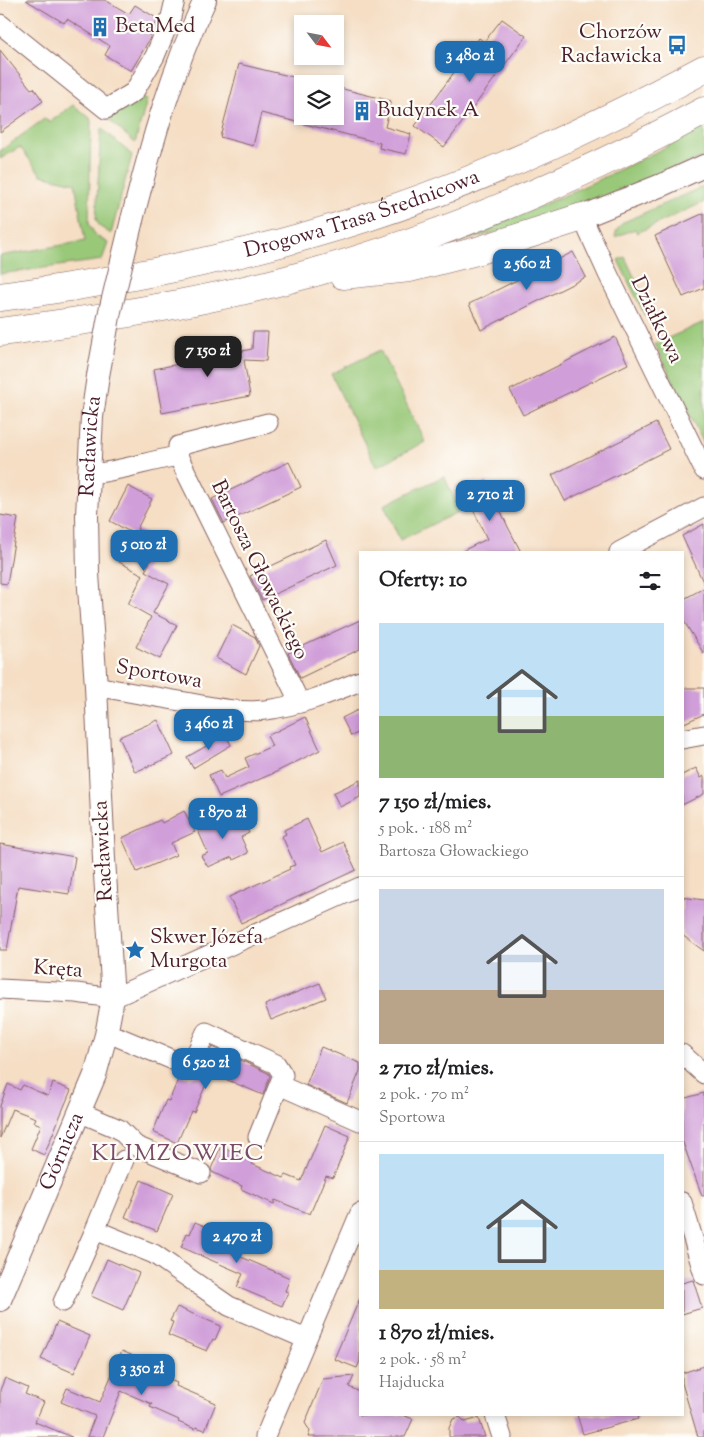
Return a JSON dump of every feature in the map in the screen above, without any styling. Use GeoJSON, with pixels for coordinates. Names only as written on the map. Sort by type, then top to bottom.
{"type":"FeatureCollection","features":[{"type":"Feature","properties":{"kind":"main road","name":"Drogowa Trasa Średnicowa"},"geometry":{"type":"LineString","coordinates":[[0,297],[78,286],[182,267],[265,248],[363,219],[526,157],[635,106],[704,69]]}},
{"type":"Feature","properties":{"kind":"main road","name":"Drogowa Trasa Średnicowa"},"geometry":{"type":"LineString","coordinates":[[0,332],[78,322],[187,302],[282,281],[341,264],[429,235],[542,191],[652,139],[704,111]]}},
{"type":"Feature","properties":{"kind":"main road"},"geometry":{"type":"LineString","coordinates":[[282,281],[410,268],[477,251],[582,217]]}},
{"type":"Feature","properties":{"kind":"street"},"geometry":{"type":"LineString","coordinates":[[0,24],[106,109],[134,92],[155,56],[171,17],[175,0]]}},
{"type":"Feature","properties":{"kind":"street","name":"Racławicka"},"geometry":{"type":"LineString","coordinates":[[113,998],[88,574],[88,474],[92,417],[110,311],[154,135],[189,34],[205,0]]}},
{"type":"Feature","properties":{"kind":"street"},"geometry":{"type":"LineString","coordinates":[[582,217],[704,166]]}},
{"type":"Feature","properties":{"kind":"street","name":"Działkowa"},"geometry":{"type":"LineString","coordinates":[[582,217],[704,470]]}},
{"type":"Feature","properties":{"kind":"street"},"geometry":{"type":"LineString","coordinates":[[88,474],[118,471],[158,459],[178,456],[178,446],[268,422]]}},
{"type":"Feature","properties":{"kind":"street","name":"Bartosza Głowackiego"},"geometry":{"type":"LineString","coordinates":[[178,456],[300,704]]}},
{"type":"Feature","properties":{"kind":"street"},"geometry":{"type":"LineString","coordinates":[[621,551],[704,506]]}},
{"type":"Feature","properties":{"kind":"street","name":"Sportowa"},"geometry":{"type":"LineString","coordinates":[[96,686],[244,711],[265,710],[300,704],[359,681]]}},
{"type":"Feature","properties":{"kind":"street"},"geometry":{"type":"LineString","coordinates":[[684,739],[704,735]]}},
{"type":"Feature","properties":{"kind":"street"},"geometry":{"type":"LineString","coordinates":[[113,998],[359,886]]}},
{"type":"Feature","properties":{"kind":"street","name":"Kręta"},"geometry":{"type":"LineString","coordinates":[[0,989],[76,993],[113,998]]}},
{"type":"Feature","properties":{"kind":"street","name":"Górnicza"},"geometry":{"type":"LineString","coordinates":[[0,1300],[95,1075],[106,1035],[113,998]]}},
{"type":"Feature","properties":{"kind":"street"},"geometry":{"type":"LineString","coordinates":[[106,1035],[118,1037],[190,1067],[206,1032],[276,1064],[282,1075],[258,1137]]}},
{"type":"Feature","properties":{"kind":"street"},"geometry":{"type":"LineString","coordinates":[[684,1056],[704,1074]]}},
{"type":"Feature","properties":{"kind":"street"},"geometry":{"type":"LineString","coordinates":[[279,1085],[359,1121]]}},
{"type":"Feature","properties":{"kind":"street"},"geometry":{"type":"LineString","coordinates":[[79,1112],[119,1129],[136,1146],[201,1173]]}},
{"type":"Feature","properties":{"kind":"street"},"geometry":{"type":"LineString","coordinates":[[63,1302],[124,1160]]}},
{"type":"Feature","properties":{"kind":"street"},"geometry":{"type":"LineString","coordinates":[[684,1209],[704,1275]]}},
{"type":"Feature","properties":{"kind":"street"},"geometry":{"type":"LineString","coordinates":[[265,1437],[359,1215]]}},
{"type":"Feature","properties":{"kind":"street"},"geometry":{"type":"LineString","coordinates":[[95,1230],[154,1254],[229,1306],[306,1339]]}},
{"type":"Feature","properties":{"kind":"street"},"geometry":{"type":"LineString","coordinates":[[495,1416],[502,1437]]}},
{"type":"Feature","properties":{"kind":"green space"},"geometry":{"type":"Polygon","coordinates":[[[137,98],[147,100],[135,143],[108,119],[137,98]]]}},
{"type":"Feature","properties":{"kind":"green space"},"geometry":{"type":"Polygon","coordinates":[[[73,105],[90,118],[91,122],[89,223],[95,235],[108,243],[102,260],[0,274],[0,256],[85,241],[75,183],[41,175],[20,147],[0,159],[0,151],[44,119],[50,122],[73,105]]]}},
{"type":"Feature","properties":{"kind":"green space"},"geometry":{"type":"Polygon","coordinates":[[[704,127],[704,157],[557,217],[438,247],[573,192],[704,127]]]}},
{"type":"Feature","properties":{"kind":"green space"},"geometry":{"type":"Polygon","coordinates":[[[101,128],[132,155],[111,234],[99,226],[96,218],[101,128]]]}},
{"type":"Feature","properties":{"kind":"green space"},"geometry":{"type":"Polygon","coordinates":[[[704,186],[704,202],[637,233],[635,229],[615,237],[619,227],[626,221],[704,186]]]}},
{"type":"Feature","properties":{"kind":"green space"},"geometry":{"type":"Polygon","coordinates":[[[625,257],[652,315],[645,316],[618,260],[625,257]]]}},
{"type":"Feature","properties":{"kind":"green space"},"geometry":{"type":"Polygon","coordinates":[[[704,322],[704,444],[655,344],[704,322]]]}},
{"type":"Feature","properties":{"kind":"green space"},"geometry":{"type":"Polygon","coordinates":[[[380,350],[425,442],[376,467],[331,374],[380,350]]]}},
{"type":"Feature","properties":{"kind":"green space"},"geometry":{"type":"Polygon","coordinates":[[[444,476],[460,511],[400,540],[384,505],[444,476]]]}},
{"type":"Feature","properties":{"kind":"building"},"geometry":{"type":"Polygon","coordinates":[[[26,0],[105,0],[129,14],[135,5],[158,19],[148,42],[131,71],[105,55],[110,46],[67,19],[64,23],[26,0]]]}},
{"type":"Feature","properties":{"kind":"building"},"geometry":{"type":"Polygon","coordinates":[[[502,19],[526,36],[444,147],[415,126],[479,38],[484,42],[502,19]]]}},
{"type":"Feature","properties":{"kind":"building"},"geometry":{"type":"Polygon","coordinates":[[[0,50],[43,101],[0,132],[0,50]]]}},
{"type":"Feature","properties":{"kind":"building"},"geometry":{"type":"Polygon","coordinates":[[[239,64],[294,77],[294,121],[261,113],[253,146],[220,137],[239,64]]]}},
{"type":"Feature","properties":{"kind":"building"},"geometry":{"type":"Polygon","coordinates":[[[344,89],[391,101],[385,127],[411,134],[406,154],[379,148],[380,143],[309,125],[344,125],[344,89]]]}},
{"type":"Feature","properties":{"kind":"building"},"geometry":{"type":"Polygon","coordinates":[[[704,213],[704,288],[683,297],[655,236],[704,213]]]}},
{"type":"Feature","properties":{"kind":"building"},"geometry":{"type":"Polygon","coordinates":[[[573,252],[586,277],[481,330],[469,304],[573,252]]]}},
{"type":"Feature","properties":{"kind":"building"},"geometry":{"type":"Polygon","coordinates":[[[253,332],[268,332],[266,361],[244,360],[250,396],[162,413],[154,369],[252,349],[253,332]]]}},
{"type":"Feature","properties":{"kind":"building"},"geometry":{"type":"Polygon","coordinates":[[[615,337],[628,364],[523,415],[510,390],[615,337]]]}},
{"type":"Feature","properties":{"kind":"building"},"geometry":{"type":"Polygon","coordinates":[[[656,423],[669,449],[565,501],[552,475],[656,423]]]}},
{"type":"Feature","properties":{"kind":"building"},"geometry":{"type":"Polygon","coordinates":[[[289,462],[301,487],[224,523],[212,499],[289,462]]]}},
{"type":"Feature","properties":{"kind":"building"},"geometry":{"type":"Polygon","coordinates":[[[487,481],[520,551],[462,551],[487,539],[465,492],[487,481]]]}},
{"type":"Feature","properties":{"kind":"building"},"geometry":{"type":"Polygon","coordinates":[[[128,486],[152,499],[137,529],[161,541],[145,571],[169,584],[153,613],[177,625],[160,659],[136,647],[151,617],[128,604],[143,575],[119,562],[134,534],[110,521],[128,486]]]}},
{"type":"Feature","properties":{"kind":"building"},"geometry":{"type":"Polygon","coordinates":[[[0,515],[18,518],[7,584],[0,583],[0,515]]]}},
{"type":"Feature","properties":{"kind":"building"},"geometry":{"type":"Polygon","coordinates":[[[704,524],[704,584],[682,536],[704,524]]]}},
{"type":"Feature","properties":{"kind":"building"},"geometry":{"type":"Polygon","coordinates":[[[326,540],[337,565],[262,600],[250,576],[326,540]]]}},
{"type":"Feature","properties":{"kind":"building"},"geometry":{"type":"Polygon","coordinates":[[[704,588],[704,654],[684,621],[684,599],[704,588]]]}},
{"type":"Feature","properties":{"kind":"building"},"geometry":{"type":"Polygon","coordinates":[[[359,620],[359,649],[300,678],[288,653],[359,620]]]}},
{"type":"Feature","properties":{"kind":"building"},"geometry":{"type":"Polygon","coordinates":[[[232,625],[255,637],[259,646],[246,674],[216,658],[232,625]]]}},
{"type":"Feature","properties":{"kind":"building"},"geometry":{"type":"Polygon","coordinates":[[[684,688],[704,688],[704,714],[684,723],[684,688]]]}},
{"type":"Feature","properties":{"kind":"building"},"geometry":{"type":"Polygon","coordinates":[[[359,710],[359,732],[351,736],[342,718],[359,710]]]}},
{"type":"Feature","properties":{"kind":"building"},"geometry":{"type":"Polygon","coordinates":[[[305,717],[320,750],[219,797],[209,775],[221,770],[225,778],[249,767],[245,758],[272,746],[267,736],[305,717]]]}},
{"type":"Feature","properties":{"kind":"building"},"geometry":{"type":"Polygon","coordinates":[[[158,720],[174,755],[135,772],[119,737],[158,720]]]}},
{"type":"Feature","properties":{"kind":"building"},"geometry":{"type":"Polygon","coordinates":[[[226,735],[231,745],[193,768],[187,757],[226,735]]]}},
{"type":"Feature","properties":{"kind":"building"},"geometry":{"type":"Polygon","coordinates":[[[696,768],[701,778],[704,776],[704,794],[684,804],[684,774],[696,768]]]}},
{"type":"Feature","properties":{"kind":"building"},"geometry":{"type":"Polygon","coordinates":[[[359,780],[359,798],[340,807],[333,793],[359,780]]]}},
{"type":"Feature","properties":{"kind":"building"},"geometry":{"type":"Polygon","coordinates":[[[184,811],[195,832],[171,843],[176,855],[137,872],[122,838],[160,820],[162,823],[184,811]]]}},
{"type":"Feature","properties":{"kind":"building"},"geometry":{"type":"Polygon","coordinates":[[[217,816],[221,825],[241,816],[249,833],[241,837],[248,853],[233,860],[232,857],[208,867],[201,856],[208,853],[196,826],[217,816]]]}},
{"type":"Feature","properties":{"kind":"building"},"geometry":{"type":"Polygon","coordinates":[[[307,819],[322,852],[343,842],[356,870],[241,923],[229,897],[295,865],[282,836],[286,834],[284,830],[307,819]]]}},
{"type":"Feature","properties":{"kind":"building"},"geometry":{"type":"Polygon","coordinates":[[[0,844],[75,857],[69,894],[18,886],[7,950],[0,950],[0,844]]]}},
{"type":"Feature","properties":{"kind":"building"},"geometry":{"type":"Polygon","coordinates":[[[684,897],[704,900],[704,951],[684,936],[684,897]]]}},
{"type":"Feature","properties":{"kind":"building"},"geometry":{"type":"Polygon","coordinates":[[[320,983],[326,998],[271,1020],[265,1005],[320,983]]]}},
{"type":"Feature","properties":{"kind":"building"},"geometry":{"type":"Polygon","coordinates":[[[212,1047],[268,1073],[270,1076],[263,1095],[211,1073],[194,1112],[191,1111],[177,1143],[153,1132],[166,1100],[169,1101],[180,1075],[191,1078],[197,1076],[212,1047]]]}},
{"type":"Feature","properties":{"kind":"building"},"geometry":{"type":"Polygon","coordinates":[[[321,1047],[359,1063],[359,1073],[347,1103],[306,1085],[321,1047]]]}},
{"type":"Feature","properties":{"kind":"building"},"geometry":{"type":"Polygon","coordinates":[[[53,1083],[71,1090],[44,1155],[31,1149],[41,1125],[34,1122],[36,1118],[12,1109],[0,1138],[0,1106],[8,1084],[20,1090],[23,1085],[48,1096],[53,1083]]]}},
{"type":"Feature","properties":{"kind":"building"},"geometry":{"type":"Polygon","coordinates":[[[704,1093],[704,1196],[702,1196],[684,1146],[684,1098],[704,1093]]]}},
{"type":"Feature","properties":{"kind":"building"},"geometry":{"type":"Polygon","coordinates":[[[325,1125],[350,1136],[333,1178],[326,1176],[310,1214],[275,1200],[274,1204],[241,1189],[242,1186],[212,1172],[211,1169],[221,1146],[253,1161],[252,1164],[284,1178],[286,1175],[301,1181],[325,1125]]]}},
{"type":"Feature","properties":{"kind":"building"},"geometry":{"type":"Polygon","coordinates":[[[141,1180],[173,1194],[157,1231],[125,1217],[141,1180]]]}},
{"type":"Feature","properties":{"kind":"building"},"geometry":{"type":"Polygon","coordinates":[[[195,1222],[234,1238],[230,1251],[232,1253],[290,1278],[285,1291],[288,1292],[282,1306],[237,1287],[243,1274],[181,1247],[187,1233],[190,1234],[195,1222]]]}},
{"type":"Feature","properties":{"kind":"building"},"geometry":{"type":"Polygon","coordinates":[[[107,1259],[139,1273],[123,1310],[91,1296],[107,1259]]]}},
{"type":"Feature","properties":{"kind":"building"},"geometry":{"type":"Polygon","coordinates":[[[693,1280],[702,1308],[684,1313],[684,1282],[693,1280]]]}},
{"type":"Feature","properties":{"kind":"building"},"geometry":{"type":"Polygon","coordinates":[[[359,1300],[359,1363],[357,1368],[334,1359],[359,1300]]]}},
{"type":"Feature","properties":{"kind":"building"},"geometry":{"type":"Polygon","coordinates":[[[177,1307],[221,1326],[215,1340],[213,1339],[207,1351],[168,1335],[173,1322],[170,1321],[177,1307]]]}},
{"type":"Feature","properties":{"kind":"building"},"geometry":{"type":"Polygon","coordinates":[[[57,1322],[90,1336],[74,1373],[41,1359],[57,1322]]]}},
{"type":"Feature","properties":{"kind":"building"},"geometry":{"type":"Polygon","coordinates":[[[122,1351],[157,1366],[154,1373],[177,1383],[176,1386],[216,1403],[205,1430],[196,1427],[195,1429],[178,1422],[179,1420],[150,1407],[152,1404],[121,1391],[103,1437],[87,1437],[95,1416],[61,1402],[67,1388],[100,1402],[122,1351]]]}},
{"type":"Feature","properties":{"kind":"building"},"geometry":{"type":"Polygon","coordinates":[[[704,1366],[704,1437],[698,1437],[684,1390],[684,1372],[704,1366]]]}},
{"type":"Feature","properties":{"kind":"building"},"geometry":{"type":"Polygon","coordinates":[[[354,1376],[349,1387],[359,1392],[359,1416],[406,1416],[413,1419],[405,1437],[308,1437],[310,1431],[305,1423],[323,1379],[354,1376]]]}},
{"type":"Feature","properties":{"kind":"building"},"geometry":{"type":"Polygon","coordinates":[[[5,1378],[28,1388],[25,1394],[44,1402],[35,1422],[72,1437],[0,1437],[0,1390],[5,1378]]]}},
{"type":"Feature","properties":{"kind":"building"},"geometry":{"type":"Polygon","coordinates":[[[577,1416],[637,1416],[638,1419],[583,1434],[577,1416]]]}},
{"type":"Feature","properties":{"kind":"building"},"geometry":{"type":"Polygon","coordinates":[[[460,1417],[465,1422],[479,1418],[485,1437],[449,1437],[449,1428],[453,1419],[460,1417]]]}},
{"type":"Feature","properties":{"kind":"place","name":"BetaMed"},"geometry":{"type":"Point","coordinates":[100,27]}},
{"type":"Feature","properties":{"kind":"place","name":"Chorzów Racławicka"},"geometry":{"type":"Point","coordinates":[677,45]}},
{"type":"Feature","properties":{"kind":"place","name":"Budynek A"},"geometry":{"type":"Point","coordinates":[362,111]}},
{"type":"Feature","properties":{"kind":"place","name":"Skwer Józefa Murgota"},"geometry":{"type":"Point","coordinates":[135,950]}},
{"type":"Feature","properties":{"kind":"district","name":"KLIMZOWIEC"},"geometry":{"type":"Point","coordinates":[178,1154]}}]}
